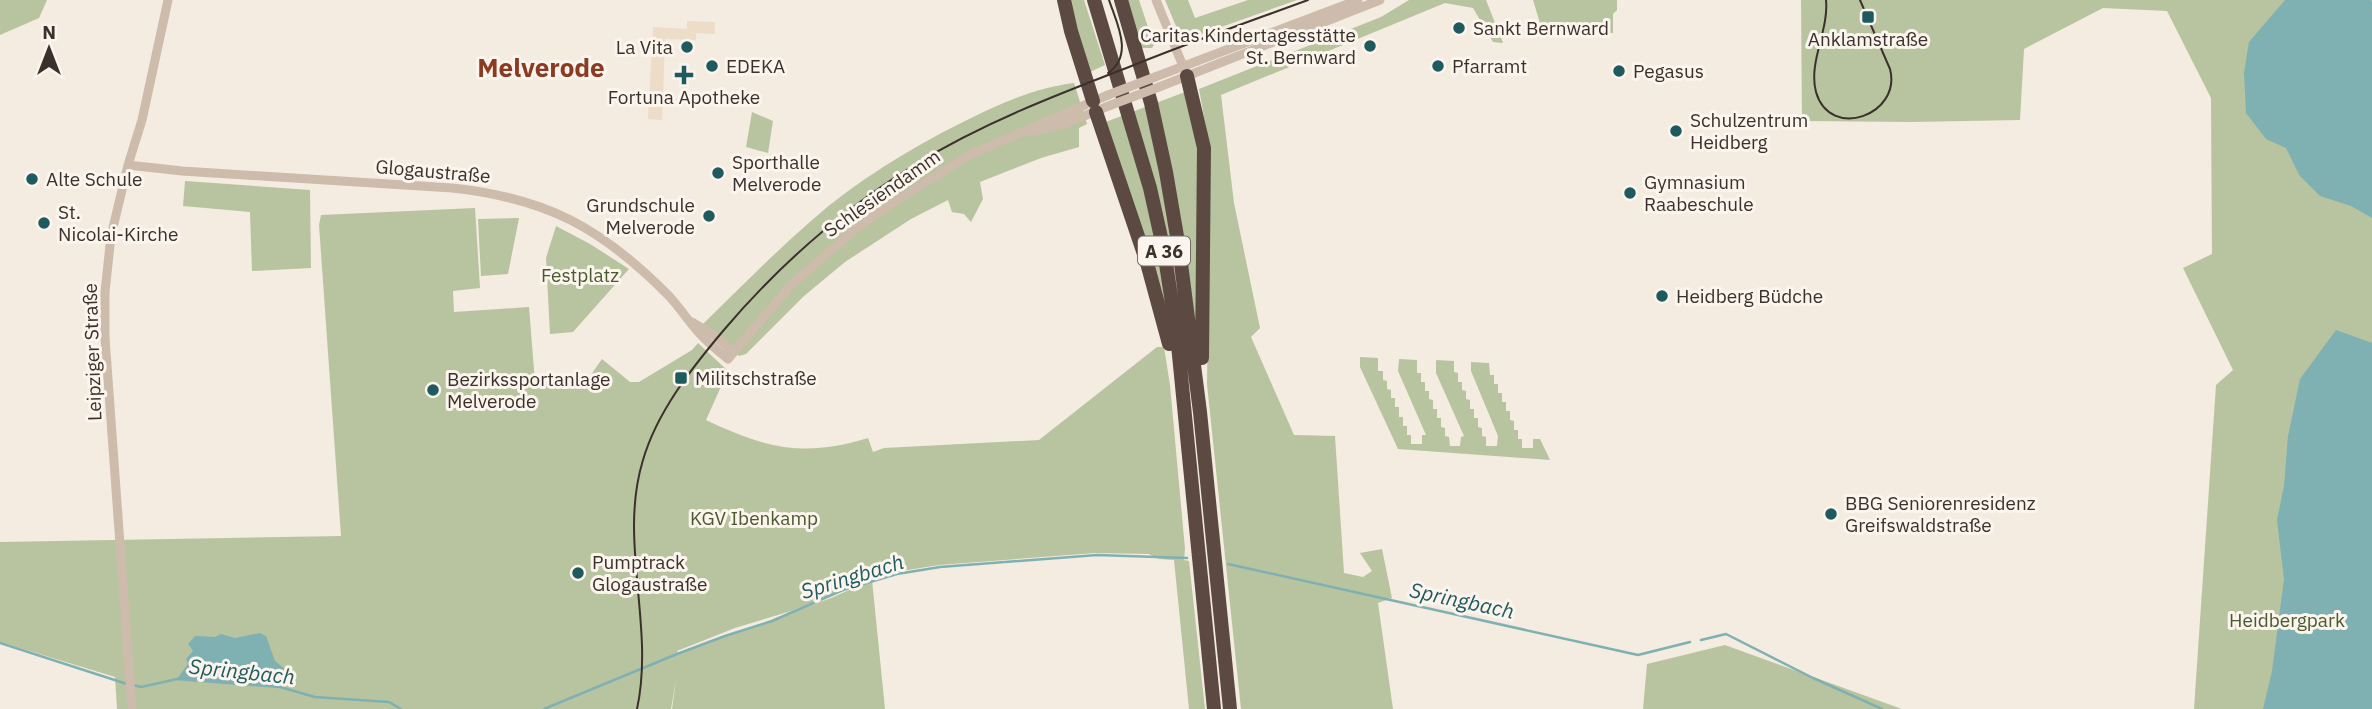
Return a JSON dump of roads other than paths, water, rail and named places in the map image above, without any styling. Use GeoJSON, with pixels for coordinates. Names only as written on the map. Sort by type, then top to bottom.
{"type":"FeatureCollection","features":[{"type":"Feature","properties":{"kind":"highway"},"geometry":{"type":"LineString","coordinates":[[1064,0],[1071,31],[1158,299],[1182,393]]}},
{"type":"Feature","properties":{"kind":"highway","name":"A 36"},"geometry":{"type":"LineString","coordinates":[[1094,0],[1150,188],[1172,301],[1214,709]]}},
{"type":"Feature","properties":{"kind":"highway","name":"A 36"},"geometry":{"type":"LineString","coordinates":[[1121,0],[1153,89],[1180,248],[1200,412],[1230,709]]}},
{"type":"Feature","properties":{"kind":"highway"},"geometry":{"type":"LineString","coordinates":[[1185,71],[1200,123],[1205,163],[1203,377],[1200,412]]}},
{"type":"Feature","properties":{"kind":"street","name":"Leipziger Straße"},"geometry":{"type":"LineString","coordinates":[[132,709],[105,314],[108,254],[128,165],[148,96],[168,0]]}},
{"type":"Feature","properties":{"kind":"street"},"geometry":{"type":"LineString","coordinates":[[1156,0],[1185,71]]}},
{"type":"Feature","properties":{"kind":"street"},"geometry":{"type":"LineString","coordinates":[[1095,106],[1111,105],[1173,82],[1185,71],[1358,0]]}},
{"type":"Feature","properties":{"kind":"street"},"geometry":{"type":"LineString","coordinates":[[1095,106],[1108,95],[1169,71],[1185,71],[1380,0]]}},
{"type":"Feature","properties":{"kind":"street"},"geometry":{"type":"LineString","coordinates":[[1169,71],[1173,82]]}},
{"type":"Feature","properties":{"kind":"street","name":"Schlesiendamm"},"geometry":{"type":"LineString","coordinates":[[730,356],[791,285],[858,227],[969,155],[1013,136],[1063,124],[1095,106]]}},
{"type":"Feature","properties":{"kind":"street","name":"Glogaustraße"},"geometry":{"type":"LineString","coordinates":[[128,165],[182,171],[452,188],[512,197],[568,217],[607,241],[643,271],[692,322],[714,335],[730,356]]}},
{"type":"Feature","properties":{"kind":"water"},"geometry":{"type":"Polygon","coordinates":[[[2285,0],[2372,2],[2372,218],[2351,206],[2320,196],[2299,175],[2286,148],[2266,139],[2246,113],[2244,73],[2249,42],[2285,0]]]}},
{"type":"Feature","properties":{"kind":"water"},"geometry":{"type":"Polygon","coordinates":[[[2336,330],[2372,343],[2372,709],[2263,709],[2272,671],[2284,579],[2277,520],[2284,486],[2288,436],[2300,379],[2336,330]]]}},
{"type":"Feature","properties":{"kind":"water"},"geometry":{"type":"Polygon","coordinates":[[[260,633],[266,636],[275,661],[295,677],[280,687],[177,679],[188,664],[186,659],[193,651],[188,644],[195,636],[215,637],[221,634],[235,638],[260,633]]]}},
{"type":"Feature","properties":{"kind":"waterway","name":"Springbach"},"geometry":{"type":"LineString","coordinates":[[544,709],[677,654],[772,621],[843,590],[897,574],[940,567],[1097,555],[1187,558]]}},
{"type":"Feature","properties":{"kind":"waterway","name":"Springbach"},"geometry":{"type":"LineString","coordinates":[[1228,564],[1638,655],[1690,642]]}},
{"type":"Feature","properties":{"kind":"waterway","name":"Springbach"},"geometry":{"type":"LineString","coordinates":[[1701,640],[1726,634],[1882,709]]}},
{"type":"Feature","properties":{"kind":"waterway","name":"Springbach"},"geometry":{"type":"LineString","coordinates":[[0,643],[127,684]]}},
{"type":"Feature","properties":{"kind":"waterway","name":"Springbach"},"geometry":{"type":"LineString","coordinates":[[133,685],[141,687],[177,679],[280,687],[315,697],[389,702],[401,709]]}},
{"type":"Feature","properties":{"kind":"tram line"},"geometry":{"type":"LineString","coordinates":[[1108,73],[1116,66],[1122,48],[1109,0]]}},
{"type":"Feature","properties":{"kind":"tram line"},"geometry":{"type":"LineString","coordinates":[[637,709],[642,646],[634,521],[636,491],[643,460],[657,425],[676,392],[744,307],[789,261],[837,219],[889,181],[941,149],[1047,99],[1308,0]]}},
{"type":"Feature","properties":{"kind":"tram line"},"geometry":{"type":"LineString","coordinates":[[1826,0],[1825,23],[1816,58],[1816,92],[1824,107],[1835,116],[1849,118],[1863,116],[1876,109],[1885,99],[1891,85],[1890,69],[1860,0]]}},
{"type":"Feature","properties":{"kind":"place","name":"Anklamstraße"},"geometry":{"type":"Point","coordinates":[1868,17]}},
{"type":"Feature","properties":{"kind":"place","name":"Sankt Bernward"},"geometry":{"type":"Point","coordinates":[1459,28]}},
{"type":"Feature","properties":{"kind":"place","name":"Caritas Kindertagesstätte St. Bernward"},"geometry":{"type":"Point","coordinates":[1370,46]}},
{"type":"Feature","properties":{"kind":"place","name":"La Vita"},"geometry":{"type":"Point","coordinates":[687,47]}},
{"type":"Feature","properties":{"kind":"place","name":"EDEKA"},"geometry":{"type":"Point","coordinates":[712,66]}},
{"type":"Feature","properties":{"kind":"place","name":"Pfarramt"},"geometry":{"type":"Point","coordinates":[1438,66]}},
{"type":"Feature","properties":{"kind":"place","name":"Pegasus"},"geometry":{"type":"Point","coordinates":[1619,71]}},
{"type":"Feature","properties":{"kind":"place","name":"Fortuna Apotheke"},"geometry":{"type":"Point","coordinates":[684,75]}},
{"type":"Feature","properties":{"kind":"place","name":"Schulzentrum Heidberg"},"geometry":{"type":"Point","coordinates":[1676,131]}},
{"type":"Feature","properties":{"kind":"place","name":"Sporthalle Melverode"},"geometry":{"type":"Point","coordinates":[718,173]}},
{"type":"Feature","properties":{"kind":"place","name":"Alte Schule"},"geometry":{"type":"Point","coordinates":[32,179]}},
{"type":"Feature","properties":{"kind":"place","name":"Gymnasium Raabeschule"},"geometry":{"type":"Point","coordinates":[1630,193]}},
{"type":"Feature","properties":{"kind":"place","name":"Grundschule Melverode"},"geometry":{"type":"Point","coordinates":[709,216]}},
{"type":"Feature","properties":{"kind":"place","name":"St. Nicolai-Kirche"},"geometry":{"type":"Point","coordinates":[44,223]}},
{"type":"Feature","properties":{"kind":"place","name":"Heidberg Büdche"},"geometry":{"type":"Point","coordinates":[1662,296]}},
{"type":"Feature","properties":{"kind":"place","name":"Militschstraße"},"geometry":{"type":"Point","coordinates":[681,378]}},
{"type":"Feature","properties":{"kind":"place","name":"Bezirkssportanlage Melverode"},"geometry":{"type":"Point","coordinates":[433,390]}},
{"type":"Feature","properties":{"kind":"place","name":"BBG Seniorenresidenz Greifswaldstraße"},"geometry":{"type":"Point","coordinates":[1831,514]}},
{"type":"Feature","properties":{"kind":"place","name":"Pumptrack Glogaustraße"},"geometry":{"type":"Point","coordinates":[578,573]}},
{"type":"Feature","properties":{"kind":"district","name":"Melverode"},"geometry":{"type":"Point","coordinates":[541,67]}},
{"type":"Feature","properties":{"kind":"park label","name":"Festplatz"},"geometry":{"type":"Point","coordinates":[580,275]}},
{"type":"Feature","properties":{"kind":"park label","name":"KGV Ibenkamp"},"geometry":{"type":"Point","coordinates":[754,518]}},
{"type":"Feature","properties":{"kind":"park label","name":"Heidbergpark"},"geometry":{"type":"Point","coordinates":[2287,620]}}]}
